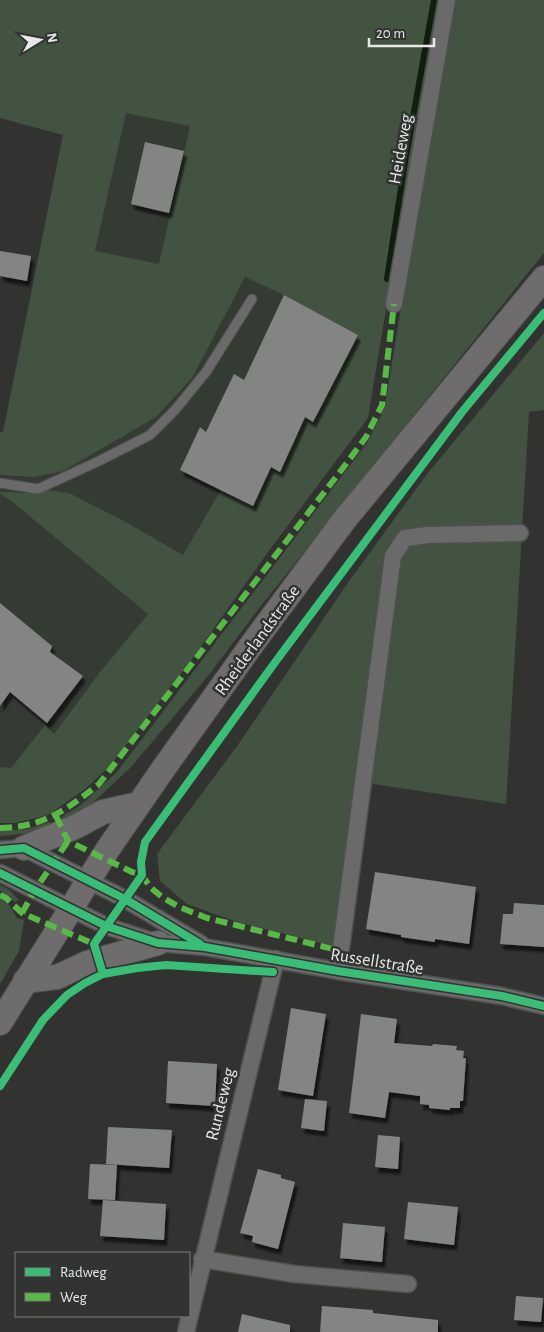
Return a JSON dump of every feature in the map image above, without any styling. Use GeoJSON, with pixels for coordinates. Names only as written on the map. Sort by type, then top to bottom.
{"type":"FeatureCollection","features":[{"type":"Feature","properties":{"kind":"main road","name":"Rheiderlandstraße"},"geometry":{"type":"LineString","coordinates":[[0,1023],[87,881],[253,643],[345,519],[544,278]]}},
{"type":"Feature","properties":{"kind":"main road"},"geometry":{"type":"LineString","coordinates":[[24,848],[75,827],[103,812],[139,804]]}},
{"type":"Feature","properties":{"kind":"main road"},"geometry":{"type":"LineString","coordinates":[[25,981],[57,977],[87,963],[158,943]]}},
{"type":"Feature","properties":{"kind":"street","name":"Heideweg"},"geometry":{"type":"LineString","coordinates":[[394,304],[447,0]]}},
{"type":"Feature","properties":{"kind":"street","name":"Russellstraße"},"geometry":{"type":"LineString","coordinates":[[338,971],[392,556],[405,538],[428,535],[520,533]]}},
{"type":"Feature","properties":{"kind":"street","name":"Russellstraße"},"geometry":{"type":"LineString","coordinates":[[24,848],[125,899],[205,947]]}},
{"type":"Feature","properties":{"kind":"street"},"geometry":{"type":"LineString","coordinates":[[0,850],[24,848]]}},
{"type":"Feature","properties":{"kind":"street","name":"Russellstraße"},"geometry":{"type":"LineString","coordinates":[[0,873],[106,926],[158,943],[205,947],[338,971],[502,996],[544,1006]]}},
{"type":"Feature","properties":{"kind":"street","name":"Rundeweg"},"geometry":{"type":"LineString","coordinates":[[190,1314],[276,959]]}},
{"type":"Feature","properties":{"kind":"street"},"geometry":{"type":"LineString","coordinates":[[202,1259],[294,1274],[408,1284]]}},
{"type":"Feature","properties":{"kind":"street","name":"Rundeweg"},"geometry":{"type":"LineString","coordinates":[[186,1332],[189,1317]]}},
{"type":"Feature","properties":{"kind":"lane"},"geometry":{"type":"LineString","coordinates":[[0,483],[38,489],[99,462],[150,435],[175,410],[206,372],[252,299]]}},
{"type":"Feature","properties":{"kind":"shaded area"},"geometry":{"type":"Polygon","coordinates":[[[126,112],[409,170],[368,418],[268,552],[210,511],[148,614],[100,672],[54,734],[45,725],[10,769],[0,767],[0,475],[34,477],[52,443],[126,112]]]}},
{"type":"Feature","properties":{"kind":"green space"},"geometry":{"type":"Polygon","coordinates":[[[0,0],[442,0],[409,170],[368,418],[268,552],[192,659],[109,767],[85,789],[48,815],[15,823],[0,823],[0,767],[11,768],[45,725],[54,734],[100,672],[148,614],[10,500],[0,494],[0,492],[33,493],[47,490],[69,493],[122,520],[183,555],[221,490],[253,506],[271,467],[280,472],[305,417],[313,422],[358,335],[284,295],[245,277],[192,378],[156,417],[63,471],[34,477],[0,475],[0,432],[3,432],[63,135],[0,118],[0,0]],[[126,113],[95,251],[159,264],[190,126],[126,113]]]}},
{"type":"Feature","properties":{"kind":"green space"},"geometry":{"type":"Polygon","coordinates":[[[451,0],[544,0],[544,253],[260,607],[208,676],[131,767],[85,810],[63,821],[61,817],[81,805],[117,772],[367,443],[381,416],[386,400],[451,0]]]}},
{"type":"Feature","properties":{"kind":"green space"},"geometry":{"type":"Polygon","coordinates":[[[544,333],[544,410],[529,412],[506,804],[367,783],[345,949],[237,922],[187,904],[160,881],[157,854],[240,742],[347,584],[427,474],[544,333]]]}},
{"type":"Feature","properties":{"kind":"green space"},"geometry":{"type":"Polygon","coordinates":[[[49,822],[54,825],[33,833],[0,836],[0,831],[28,829],[49,822]]]}},
{"type":"Feature","properties":{"kind":"green space"},"geometry":{"type":"Polygon","coordinates":[[[0,885],[8,889],[19,900],[15,902],[0,890],[0,885]]]}},
{"type":"Feature","properties":{"kind":"green space"},"geometry":{"type":"Polygon","coordinates":[[[0,898],[10,906],[17,918],[24,920],[19,951],[0,984],[0,898]]]}},
{"type":"Feature","properties":{"kind":"building"},"geometry":{"type":"Polygon","coordinates":[[[145,142],[184,151],[169,213],[131,204],[145,142]]]}},
{"type":"Feature","properties":{"kind":"building"},"geometry":{"type":"Polygon","coordinates":[[[0,251],[31,256],[27,281],[0,276],[0,251]]]}},
{"type":"Feature","properties":{"kind":"building"},"geometry":{"type":"Polygon","coordinates":[[[284,295],[358,335],[313,422],[305,417],[280,472],[271,467],[253,506],[180,470],[200,427],[206,432],[234,374],[244,380],[284,295]]]}},
{"type":"Feature","properties":{"kind":"building"},"geometry":{"type":"Polygon","coordinates":[[[0,603],[52,646],[50,652],[83,676],[47,723],[10,692],[0,706],[0,603]]]}},
{"type":"Feature","properties":{"kind":"building"},"geometry":{"type":"Polygon","coordinates":[[[375,872],[476,887],[469,944],[435,939],[435,942],[366,929],[375,872]]]}},
{"type":"Feature","properties":{"kind":"building"},"geometry":{"type":"Polygon","coordinates":[[[514,903],[544,905],[544,947],[500,944],[503,914],[513,914],[514,903]]]}},
{"type":"Feature","properties":{"kind":"building"},"geometry":{"type":"Polygon","coordinates":[[[291,1008],[326,1014],[313,1096],[278,1090],[291,1008]]]}},
{"type":"Feature","properties":{"kind":"building"},"geometry":{"type":"Polygon","coordinates":[[[361,1014],[397,1019],[394,1043],[457,1046],[456,1050],[464,1051],[463,1058],[466,1058],[463,1101],[460,1101],[460,1108],[450,1108],[450,1110],[429,1108],[429,1105],[420,1104],[420,1096],[389,1092],[385,1118],[349,1113],[361,1014]]]}},
{"type":"Feature","properties":{"kind":"building"},"geometry":{"type":"Polygon","coordinates":[[[168,1061],[217,1064],[215,1106],[166,1103],[168,1061]]]}},
{"type":"Feature","properties":{"kind":"building"},"geometry":{"type":"Polygon","coordinates":[[[305,1099],[327,1101],[324,1131],[301,1128],[305,1099]]]}},
{"type":"Feature","properties":{"kind":"building"},"geometry":{"type":"Polygon","coordinates":[[[108,1127],[172,1130],[169,1168],[106,1164],[108,1127]]]}},
{"type":"Feature","properties":{"kind":"building"},"geometry":{"type":"Polygon","coordinates":[[[378,1135],[400,1137],[398,1169],[375,1167],[378,1135]]]}},
{"type":"Feature","properties":{"kind":"building"},"geometry":{"type":"Polygon","coordinates":[[[90,1164],[117,1165],[115,1200],[88,1199],[90,1164]]]}},
{"type":"Feature","properties":{"kind":"building"},"geometry":{"type":"Polygon","coordinates":[[[258,1169],[281,1175],[281,1178],[295,1182],[278,1249],[252,1242],[253,1236],[240,1233],[258,1169]]]}},
{"type":"Feature","properties":{"kind":"building"},"geometry":{"type":"Polygon","coordinates":[[[103,1200],[166,1204],[164,1240],[100,1236],[103,1200]]]}},
{"type":"Feature","properties":{"kind":"building"},"geometry":{"type":"Polygon","coordinates":[[[408,1202],[458,1207],[454,1245],[404,1239],[408,1202]]]}},
{"type":"Feature","properties":{"kind":"building"},"geometry":{"type":"Polygon","coordinates":[[[343,1223],[385,1227],[382,1262],[340,1258],[343,1223]]]}},
{"type":"Feature","properties":{"kind":"building"},"geometry":{"type":"Polygon","coordinates":[[[516,1296],[543,1298],[541,1322],[514,1320],[516,1296]]]}},
{"type":"Feature","properties":{"kind":"building"},"geometry":{"type":"Polygon","coordinates":[[[322,1306],[373,1310],[373,1313],[438,1320],[438,1332],[320,1332],[322,1306]]]}},
{"type":"Feature","properties":{"kind":"building"},"geometry":{"type":"Polygon","coordinates":[[[242,1314],[290,1325],[290,1332],[238,1332],[242,1314]]]}},
{"type":"Feature","properties":{"kind":"waterway"},"geometry":{"type":"LineString","coordinates":[[387,279],[405,162],[434,0]]}},
{"type":"Feature","properties":{"kind":"marked path"},"geometry":{"type":"LineString","coordinates":[[0,828],[29,824],[54,815],[76,802],[99,784],[346,464],[366,437],[382,405],[394,304]]}},
{"type":"Feature","properties":{"kind":"marked path"},"geometry":{"type":"LineString","coordinates":[[56,816],[68,841],[142,875],[150,887],[179,907],[207,918],[341,951]]}},
{"type":"Feature","properties":{"kind":"marked path"},"geometry":{"type":"LineString","coordinates":[[22,913],[68,841]]}},
{"type":"Feature","properties":{"kind":"marked path"},"geometry":{"type":"LineString","coordinates":[[0,895],[22,913],[94,944]]}},
{"type":"Feature","properties":{"kind":"cycle path"},"geometry":{"type":"LineString","coordinates":[[103,974],[94,944],[142,875],[141,862],[145,842],[276,661],[462,412],[544,313]]}},
{"type":"Feature","properties":{"kind":"cycle path"},"geometry":{"type":"LineString","coordinates":[[0,850],[24,848],[125,899],[200,944]]}},
{"type":"Feature","properties":{"kind":"cycle path"},"geometry":{"type":"LineString","coordinates":[[0,873],[106,926],[158,943],[205,947],[338,971],[502,996],[544,1006]]}},
{"type":"Feature","properties":{"kind":"cycle path"},"geometry":{"type":"LineString","coordinates":[[0,1086],[43,1020],[67,995],[103,974],[166,965],[273,972]]}}]}
